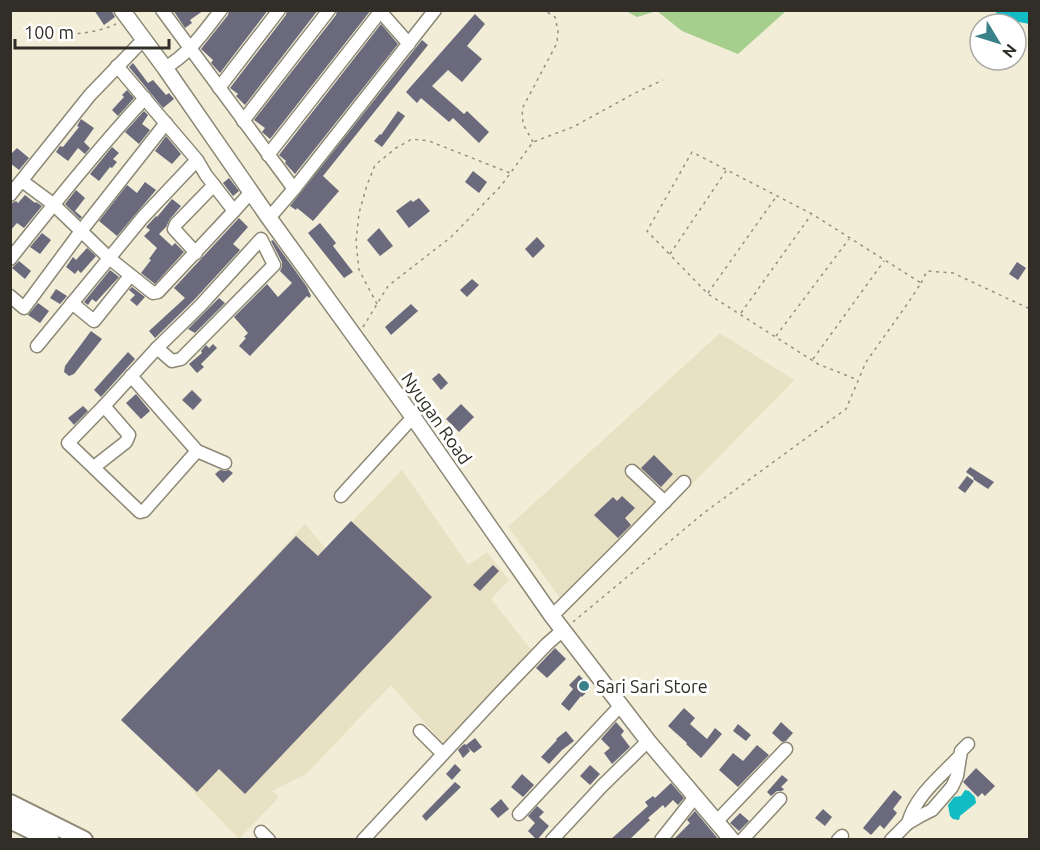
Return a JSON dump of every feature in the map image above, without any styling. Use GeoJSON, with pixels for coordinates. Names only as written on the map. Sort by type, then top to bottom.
{"type":"FeatureCollection","features":[{"type":"Feature","properties":{"kind":"highway"},"geometry":{"type":"LineString","coordinates":[[10,803],[84,840]]}},
{"type":"Feature","properties":{"kind":"highway"},"geometry":{"type":"LineString","coordinates":[[10,820],[51,840]]}},
{"type":"Feature","properties":{"kind":"main road","name":"Nyugan Road"},"geometry":{"type":"LineString","coordinates":[[125,15],[165,68],[552,616],[648,741],[732,840]]}},
{"type":"Feature","properties":{"kind":"street"},"geometry":{"type":"LineString","coordinates":[[162,10],[294,189]]}},
{"type":"Feature","properties":{"kind":"street"},"geometry":{"type":"LineString","coordinates":[[219,88],[279,10]]}},
{"type":"Feature","properties":{"kind":"street"},"geometry":{"type":"LineString","coordinates":[[243,121],[329,10]]}},
{"type":"Feature","properties":{"kind":"street"},"geometry":{"type":"LineString","coordinates":[[197,451],[144,511],[140,512],[68,442],[200,306],[261,239],[294,189],[435,10]]}},
{"type":"Feature","properties":{"kind":"street"},"geometry":{"type":"LineString","coordinates":[[268,155],[380,11],[409,44]]}},
{"type":"Feature","properties":{"kind":"street"},"geometry":{"type":"LineString","coordinates":[[165,68],[190,50],[216,13]]}},
{"type":"Feature","properties":{"kind":"street"},"geometry":{"type":"LineString","coordinates":[[10,195],[90,95],[143,40]]}},
{"type":"Feature","properties":{"kind":"street"},"geometry":{"type":"LineString","coordinates":[[117,66],[197,159],[234,211]]}},
{"type":"Feature","properties":{"kind":"street"},"geometry":{"type":"LineString","coordinates":[[10,259],[113,132],[145,98]]}},
{"type":"Feature","properties":{"kind":"street"},"geometry":{"type":"LineString","coordinates":[[10,296],[24,308],[166,123]]}},
{"type":"Feature","properties":{"kind":"street"},"geometry":{"type":"LineString","coordinates":[[36,346],[143,216],[197,159]]}},
{"type":"Feature","properties":{"kind":"street"},"geometry":{"type":"LineString","coordinates":[[22,181],[54,204],[109,258],[153,292],[158,292],[251,192]]}},
{"type":"Feature","properties":{"kind":"street"},"geometry":{"type":"LineString","coordinates":[[196,253],[174,229],[176,224],[214,185]]}},
{"type":"Feature","properties":{"kind":"street"},"geometry":{"type":"LineString","coordinates":[[157,348],[172,361],[181,359],[274,265],[261,239]]}},
{"type":"Feature","properties":{"kind":"street"},"geometry":{"type":"LineString","coordinates":[[72,303],[94,321],[130,276]]}},
{"type":"Feature","properties":{"kind":"street"},"geometry":{"type":"LineString","coordinates":[[131,376],[197,451],[225,463]]}},
{"type":"Feature","properties":{"kind":"street"},"geometry":{"type":"LineString","coordinates":[[93,467],[126,442],[129,435],[104,406]]}},
{"type":"Feature","properties":{"kind":"street"},"geometry":{"type":"LineString","coordinates":[[341,496],[412,417]]}},
{"type":"Feature","properties":{"kind":"street"},"geometry":{"type":"LineString","coordinates":[[632,471],[665,502]]}},
{"type":"Feature","properties":{"kind":"street"},"geometry":{"type":"LineString","coordinates":[[552,616],[684,482]]}},
{"type":"Feature","properties":{"kind":"street"},"geometry":{"type":"LineString","coordinates":[[363,840],[547,644],[563,630]]}},
{"type":"Feature","properties":{"kind":"street"},"geometry":{"type":"LineString","coordinates":[[519,814],[621,705]]}},
{"type":"Feature","properties":{"kind":"street"},"geometry":{"type":"LineString","coordinates":[[420,731],[443,754]]}},
{"type":"Feature","properties":{"kind":"street"},"geometry":{"type":"LineString","coordinates":[[552,840],[648,741]]}},
{"type":"Feature","properties":{"kind":"street"},"geometry":{"type":"LineString","coordinates":[[891,840],[908,823],[932,810],[952,787],[957,776],[961,752],[968,744]]}},
{"type":"Feature","properties":{"kind":"street"},"geometry":{"type":"LineString","coordinates":[[716,822],[786,749]]}},
{"type":"Feature","properties":{"kind":"street"},"geometry":{"type":"LineString","coordinates":[[661,840],[695,797]]}},
{"type":"Feature","properties":{"kind":"street"},"geometry":{"type":"LineString","coordinates":[[742,840],[780,799]]}},
{"type":"Feature","properties":{"kind":"path"},"geometry":{"type":"LineString","coordinates":[[533,142],[523,124],[522,109],[557,43],[558,31],[555,17],[544,10]]}},
{"type":"Feature","properties":{"kind":"path"},"geometry":{"type":"LineString","coordinates":[[70,34],[104,30],[125,15]]}},
{"type":"Feature","properties":{"kind":"path"},"geometry":{"type":"LineString","coordinates":[[355,337],[388,286],[451,237],[501,186],[533,142],[573,127],[663,80]]}},
{"type":"Feature","properties":{"kind":"path"},"geometry":{"type":"LineString","coordinates":[[378,304],[359,270],[356,242],[360,213],[375,165],[396,148],[412,139],[429,141],[510,173]]}},
{"type":"Feature","properties":{"kind":"path"},"geometry":{"type":"LineString","coordinates":[[858,380],[812,361],[708,294],[647,231],[692,152],[812,214],[921,283]]}},
{"type":"Feature","properties":{"kind":"path"},"geometry":{"type":"LineString","coordinates":[[669,255],[727,170]]}},
{"type":"Feature","properties":{"kind":"path"},"geometry":{"type":"LineString","coordinates":[[708,294],[777,196]]}},
{"type":"Feature","properties":{"kind":"path"},"geometry":{"type":"LineString","coordinates":[[740,315],[812,214]]}},
{"type":"Feature","properties":{"kind":"path"},"geometry":{"type":"LineString","coordinates":[[775,337],[849,238]]}},
{"type":"Feature","properties":{"kind":"path"},"geometry":{"type":"LineString","coordinates":[[812,361],[884,260]]}},
{"type":"Feature","properties":{"kind":"path"},"geometry":{"type":"LineString","coordinates":[[563,630],[705,512],[846,409],[866,363],[908,303],[927,271],[953,273],[1029,309]]}},
{"type":"Feature","properties":{"kind":"shaded area"},"geometry":{"type":"Polygon","coordinates":[[[720,333],[794,380],[569,610],[508,527],[720,333]]]}},
{"type":"Feature","properties":{"kind":"shaded area"},"geometry":{"type":"Polygon","coordinates":[[[402,470],[468,565],[487,552],[509,580],[491,599],[533,652],[446,747],[391,685],[306,774],[272,791],[279,797],[239,839],[124,719],[305,524],[326,549],[402,470]]]}},
{"type":"Feature","properties":{"kind":"green space"},"geometry":{"type":"Polygon","coordinates":[[[626,11],[657,11],[637,17],[626,11]]]}},
{"type":"Feature","properties":{"kind":"green space"},"geometry":{"type":"Polygon","coordinates":[[[657,11],[786,11],[738,54],[682,31],[657,11]]]}},
{"type":"Feature","properties":{"kind":"water"},"geometry":{"type":"Polygon","coordinates":[[[965,790],[975,797],[976,803],[960,816],[959,820],[953,819],[950,816],[948,805],[954,797],[961,796],[965,790]]]}},
{"type":"Feature","properties":{"kind":"building"},"geometry":{"type":"Polygon","coordinates":[[[94,10],[111,10],[115,17],[104,25],[94,10]]]}},
{"type":"Feature","properties":{"kind":"building"},"geometry":{"type":"Polygon","coordinates":[[[173,10],[204,10],[190,20],[192,23],[185,28],[173,10]]]}},
{"type":"Feature","properties":{"kind":"building"},"geometry":{"type":"Polygon","coordinates":[[[229,10],[268,10],[220,73],[211,63],[213,60],[201,49],[228,15],[229,10]]]}},
{"type":"Feature","properties":{"kind":"building"},"geometry":{"type":"Polygon","coordinates":[[[287,10],[318,10],[245,105],[236,96],[238,94],[230,88],[286,15],[287,10]]]}},
{"type":"Feature","properties":{"kind":"building"},"geometry":{"type":"Polygon","coordinates":[[[337,10],[371,10],[270,139],[262,132],[265,128],[254,120],[336,15],[337,10]]]}},
{"type":"Feature","properties":{"kind":"building"},"geometry":{"type":"Polygon","coordinates":[[[475,14],[485,24],[467,46],[482,59],[462,82],[448,70],[432,86],[464,114],[467,111],[489,132],[479,143],[453,118],[449,122],[421,98],[417,103],[406,92],[475,14]]]}},
{"type":"Feature","properties":{"kind":"building"},"geometry":{"type":"Polygon","coordinates":[[[381,24],[398,44],[295,174],[279,155],[381,24]]]}},
{"type":"Feature","properties":{"kind":"building"},"geometry":{"type":"Polygon","coordinates":[[[422,40],[428,45],[323,176],[339,191],[313,221],[297,208],[296,210],[290,206],[422,40]]]}},
{"type":"Feature","properties":{"kind":"building"},"geometry":{"type":"Polygon","coordinates":[[[133,63],[148,83],[153,80],[166,95],[169,93],[174,99],[163,108],[129,67],[133,63]]]}},
{"type":"Feature","properties":{"kind":"building"},"geometry":{"type":"Polygon","coordinates":[[[127,90],[134,98],[118,116],[112,110],[127,90]]]}},
{"type":"Feature","properties":{"kind":"building"},"geometry":{"type":"Polygon","coordinates":[[[144,111],[148,115],[142,124],[150,130],[139,144],[125,132],[144,111]]]}},
{"type":"Feature","properties":{"kind":"building"},"geometry":{"type":"Polygon","coordinates":[[[398,111],[405,116],[382,147],[374,141],[398,111]]]}},
{"type":"Feature","properties":{"kind":"building"},"geometry":{"type":"Polygon","coordinates":[[[81,119],[94,128],[84,142],[90,148],[85,154],[78,148],[68,161],[56,152],[79,127],[77,126],[81,119]]]}},
{"type":"Feature","properties":{"kind":"building"},"geometry":{"type":"Polygon","coordinates":[[[166,136],[181,154],[172,164],[155,151],[166,136]]]}},
{"type":"Feature","properties":{"kind":"building"},"geometry":{"type":"Polygon","coordinates":[[[112,147],[119,153],[113,159],[117,162],[99,181],[90,174],[112,147]]]}},
{"type":"Feature","properties":{"kind":"building"},"geometry":{"type":"Polygon","coordinates":[[[17,148],[29,158],[19,170],[10,163],[10,155],[17,148]]]}},
{"type":"Feature","properties":{"kind":"building"},"geometry":{"type":"Polygon","coordinates":[[[473,171],[487,182],[479,193],[465,182],[473,171]]]}},
{"type":"Feature","properties":{"kind":"building"},"geometry":{"type":"Polygon","coordinates":[[[229,178],[239,191],[233,196],[223,183],[229,178]]]}},
{"type":"Feature","properties":{"kind":"building"},"geometry":{"type":"Polygon","coordinates":[[[145,182],[156,190],[117,236],[99,221],[127,185],[137,193],[145,182]]]}},
{"type":"Feature","properties":{"kind":"building"},"geometry":{"type":"Polygon","coordinates":[[[76,190],[85,198],[75,211],[82,217],[80,219],[65,204],[76,190]]]}},
{"type":"Feature","properties":{"kind":"building"},"geometry":{"type":"Polygon","coordinates":[[[25,195],[42,206],[24,228],[17,223],[10,231],[10,204],[16,201],[18,203],[25,195]]]}},
{"type":"Feature","properties":{"kind":"building"},"geometry":{"type":"Polygon","coordinates":[[[419,198],[430,211],[409,228],[396,211],[411,200],[413,202],[419,198]]]}},
{"type":"Feature","properties":{"kind":"building"},"geometry":{"type":"Polygon","coordinates":[[[172,199],[181,206],[159,234],[172,246],[175,243],[184,252],[155,284],[141,273],[157,248],[144,236],[150,230],[146,227],[172,199]]]}},
{"type":"Feature","properties":{"kind":"building"},"geometry":{"type":"Polygon","coordinates":[[[239,218],[248,227],[233,244],[240,250],[155,338],[149,331],[185,298],[174,288],[239,218]]]}},
{"type":"Feature","properties":{"kind":"building"},"geometry":{"type":"Polygon","coordinates":[[[320,223],[336,243],[333,246],[353,272],[344,278],[308,233],[320,223]]]}},
{"type":"Feature","properties":{"kind":"building"},"geometry":{"type":"Polygon","coordinates":[[[379,228],[393,246],[380,256],[367,240],[379,228]]]}},
{"type":"Feature","properties":{"kind":"building"},"geometry":{"type":"Polygon","coordinates":[[[42,233],[51,240],[40,254],[30,247],[42,233]]]}},
{"type":"Feature","properties":{"kind":"building"},"geometry":{"type":"Polygon","coordinates":[[[537,237],[545,246],[533,258],[525,249],[537,237]]]}},
{"type":"Feature","properties":{"kind":"building"},"geometry":{"type":"Polygon","coordinates":[[[273,240],[311,296],[309,298],[307,296],[250,356],[239,346],[248,333],[234,317],[267,284],[278,297],[292,283],[280,271],[282,262],[271,241],[273,240]]]}},
{"type":"Feature","properties":{"kind":"building"},"geometry":{"type":"Polygon","coordinates":[[[87,248],[96,256],[81,273],[78,270],[75,274],[66,267],[73,257],[76,260],[87,248]]]}},
{"type":"Feature","properties":{"kind":"building"},"geometry":{"type":"Polygon","coordinates":[[[19,261],[31,271],[25,279],[12,268],[19,261]]]}},
{"type":"Feature","properties":{"kind":"building"},"geometry":{"type":"Polygon","coordinates":[[[1017,262],[1026,268],[1018,280],[1009,274],[1017,262]]]}},
{"type":"Feature","properties":{"kind":"building"},"geometry":{"type":"Polygon","coordinates":[[[110,270],[119,277],[96,302],[92,299],[88,305],[84,302],[110,270]]]}},
{"type":"Feature","properties":{"kind":"building"},"geometry":{"type":"Polygon","coordinates":[[[472,279],[479,285],[467,297],[460,290],[472,279]]]}},
{"type":"Feature","properties":{"kind":"building"},"geometry":{"type":"Polygon","coordinates":[[[132,287],[145,297],[137,306],[130,300],[135,295],[129,290],[132,287]]]}},
{"type":"Feature","properties":{"kind":"building"},"geometry":{"type":"Polygon","coordinates":[[[56,289],[67,296],[60,304],[50,298],[56,289]]]}},
{"type":"Feature","properties":{"kind":"building"},"geometry":{"type":"Polygon","coordinates":[[[219,298],[225,303],[195,333],[188,329],[219,298]]]}},
{"type":"Feature","properties":{"kind":"building"},"geometry":{"type":"Polygon","coordinates":[[[38,303],[49,311],[40,323],[28,315],[38,303]]]}},
{"type":"Feature","properties":{"kind":"building"},"geometry":{"type":"Polygon","coordinates":[[[411,304],[418,311],[391,335],[385,327],[411,304]]]}},
{"type":"Feature","properties":{"kind":"building"},"geometry":{"type":"Polygon","coordinates":[[[91,331],[102,339],[74,374],[69,376],[64,372],[65,366],[91,331]]]}},
{"type":"Feature","properties":{"kind":"building"},"geometry":{"type":"Polygon","coordinates":[[[213,344],[217,348],[201,364],[204,367],[197,373],[189,364],[202,353],[206,345],[209,348],[213,344]]]}},
{"type":"Feature","properties":{"kind":"building"},"geometry":{"type":"Polygon","coordinates":[[[128,352],[135,359],[101,397],[94,390],[128,352]]]}},
{"type":"Feature","properties":{"kind":"building"},"geometry":{"type":"Polygon","coordinates":[[[439,373],[448,383],[441,390],[432,379],[439,373]]]}},
{"type":"Feature","properties":{"kind":"building"},"geometry":{"type":"Polygon","coordinates":[[[192,390],[202,400],[193,410],[182,400],[192,390]]]}},
{"type":"Feature","properties":{"kind":"building"},"geometry":{"type":"Polygon","coordinates":[[[136,394],[150,411],[141,419],[126,403],[136,394]]]}},
{"type":"Feature","properties":{"kind":"building"},"geometry":{"type":"Polygon","coordinates":[[[461,404],[474,417],[459,432],[446,419],[461,404]]]}},
{"type":"Feature","properties":{"kind":"building"},"geometry":{"type":"Polygon","coordinates":[[[83,406],[88,411],[74,425],[68,418],[83,406]]]}},
{"type":"Feature","properties":{"kind":"building"},"geometry":{"type":"Polygon","coordinates":[[[654,455],[673,474],[661,487],[641,468],[654,455]]]}},
{"type":"Feature","properties":{"kind":"building"},"geometry":{"type":"Polygon","coordinates":[[[970,467],[994,482],[988,489],[966,472],[970,467]]]}},
{"type":"Feature","properties":{"kind":"building"},"geometry":{"type":"Polygon","coordinates":[[[220,470],[229,470],[233,473],[223,483],[215,474],[220,470]]]}},
{"type":"Feature","properties":{"kind":"building"},"geometry":{"type":"Polygon","coordinates":[[[967,476],[974,481],[965,493],[958,488],[967,476]]]}},
{"type":"Feature","properties":{"kind":"building"},"geometry":{"type":"Polygon","coordinates":[[[622,496],[635,508],[625,518],[631,525],[618,538],[594,515],[613,497],[617,501],[622,496]]]}},
{"type":"Feature","properties":{"kind":"building"},"geometry":{"type":"Polygon","coordinates":[[[351,521],[432,597],[245,794],[219,769],[197,792],[121,720],[296,536],[318,556],[351,521]]]}},
{"type":"Feature","properties":{"kind":"building"},"geometry":{"type":"Polygon","coordinates":[[[493,565],[499,571],[480,591],[473,585],[493,565]]]}},
{"type":"Feature","properties":{"kind":"building"},"geometry":{"type":"Polygon","coordinates":[[[555,648],[566,659],[547,678],[536,668],[555,648]]]}},
{"type":"Feature","properties":{"kind":"building"},"geometry":{"type":"Polygon","coordinates":[[[579,675],[591,687],[569,711],[561,704],[573,689],[569,685],[579,675]]]}},
{"type":"Feature","properties":{"kind":"building"},"geometry":{"type":"Polygon","coordinates":[[[684,708],[695,718],[690,724],[707,739],[715,728],[722,734],[701,758],[668,726],[684,708]]]}},
{"type":"Feature","properties":{"kind":"building"},"geometry":{"type":"Polygon","coordinates":[[[616,722],[624,731],[621,735],[630,747],[612,764],[604,753],[610,748],[601,739],[616,722]]]}},
{"type":"Feature","properties":{"kind":"building"},"geometry":{"type":"Polygon","coordinates":[[[781,722],[793,733],[782,742],[772,733],[781,722]]]}},
{"type":"Feature","properties":{"kind":"building"},"geometry":{"type":"Polygon","coordinates":[[[738,724],[751,735],[746,741],[733,731],[738,724]]]}},
{"type":"Feature","properties":{"kind":"building"},"geometry":{"type":"Polygon","coordinates":[[[566,731],[574,741],[549,764],[541,757],[566,731]]]}},
{"type":"Feature","properties":{"kind":"building"},"geometry":{"type":"Polygon","coordinates":[[[475,738],[482,747],[474,753],[467,747],[470,751],[463,758],[458,750],[475,738]]]}},
{"type":"Feature","properties":{"kind":"building"},"geometry":{"type":"Polygon","coordinates":[[[757,745],[769,755],[738,787],[719,770],[733,753],[743,761],[757,745]]]}},
{"type":"Feature","properties":{"kind":"building"},"geometry":{"type":"Polygon","coordinates":[[[455,764],[461,770],[452,780],[446,774],[455,764]]]}},
{"type":"Feature","properties":{"kind":"building"},"geometry":{"type":"Polygon","coordinates":[[[590,765],[600,774],[590,785],[580,776],[590,765]]]}},
{"type":"Feature","properties":{"kind":"building"},"geometry":{"type":"Polygon","coordinates":[[[976,768],[995,786],[985,796],[982,793],[978,797],[963,782],[976,768]]]}},
{"type":"Feature","properties":{"kind":"building"},"geometry":{"type":"Polygon","coordinates":[[[522,774],[534,785],[523,797],[511,787],[522,774]]]}},
{"type":"Feature","properties":{"kind":"building"},"geometry":{"type":"Polygon","coordinates":[[[782,775],[788,780],[781,787],[784,789],[771,796],[767,792],[782,775]]]}},
{"type":"Feature","properties":{"kind":"building"},"geometry":{"type":"Polygon","coordinates":[[[455,782],[461,787],[426,821],[422,816],[455,782]]]}},
{"type":"Feature","properties":{"kind":"building"},"geometry":{"type":"Polygon","coordinates":[[[671,783],[684,798],[678,805],[673,800],[665,808],[663,805],[629,840],[610,840],[648,806],[645,802],[653,796],[655,798],[671,783]]]}},
{"type":"Feature","properties":{"kind":"building"},"geometry":{"type":"Polygon","coordinates":[[[894,790],[902,797],[893,809],[897,813],[884,829],[880,825],[871,835],[863,828],[894,790]]]}},
{"type":"Feature","properties":{"kind":"building"},"geometry":{"type":"Polygon","coordinates":[[[501,799],[509,809],[498,818],[490,809],[501,799]]]}},
{"type":"Feature","properties":{"kind":"building"},"geometry":{"type":"Polygon","coordinates":[[[537,806],[544,812],[539,817],[549,826],[537,840],[528,831],[535,823],[528,816],[537,806]]]}},
{"type":"Feature","properties":{"kind":"building"},"geometry":{"type":"Polygon","coordinates":[[[823,809],[832,817],[825,826],[815,818],[823,809]]]}},
{"type":"Feature","properties":{"kind":"building"},"geometry":{"type":"Polygon","coordinates":[[[695,811],[719,840],[673,840],[690,823],[687,820],[695,811]]]}},
{"type":"Feature","properties":{"kind":"building"},"geometry":{"type":"Polygon","coordinates":[[[740,813],[749,821],[739,831],[730,823],[740,813]]]}},
{"type":"Feature","properties":{"kind":"waterway"},"geometry":{"type":"LineString","coordinates":[[1005,10],[1030,15]]}},
{"type":"Feature","properties":{"kind":"place","name":"Sari Sari Store"},"geometry":{"type":"Point","coordinates":[584,686]}}]}
